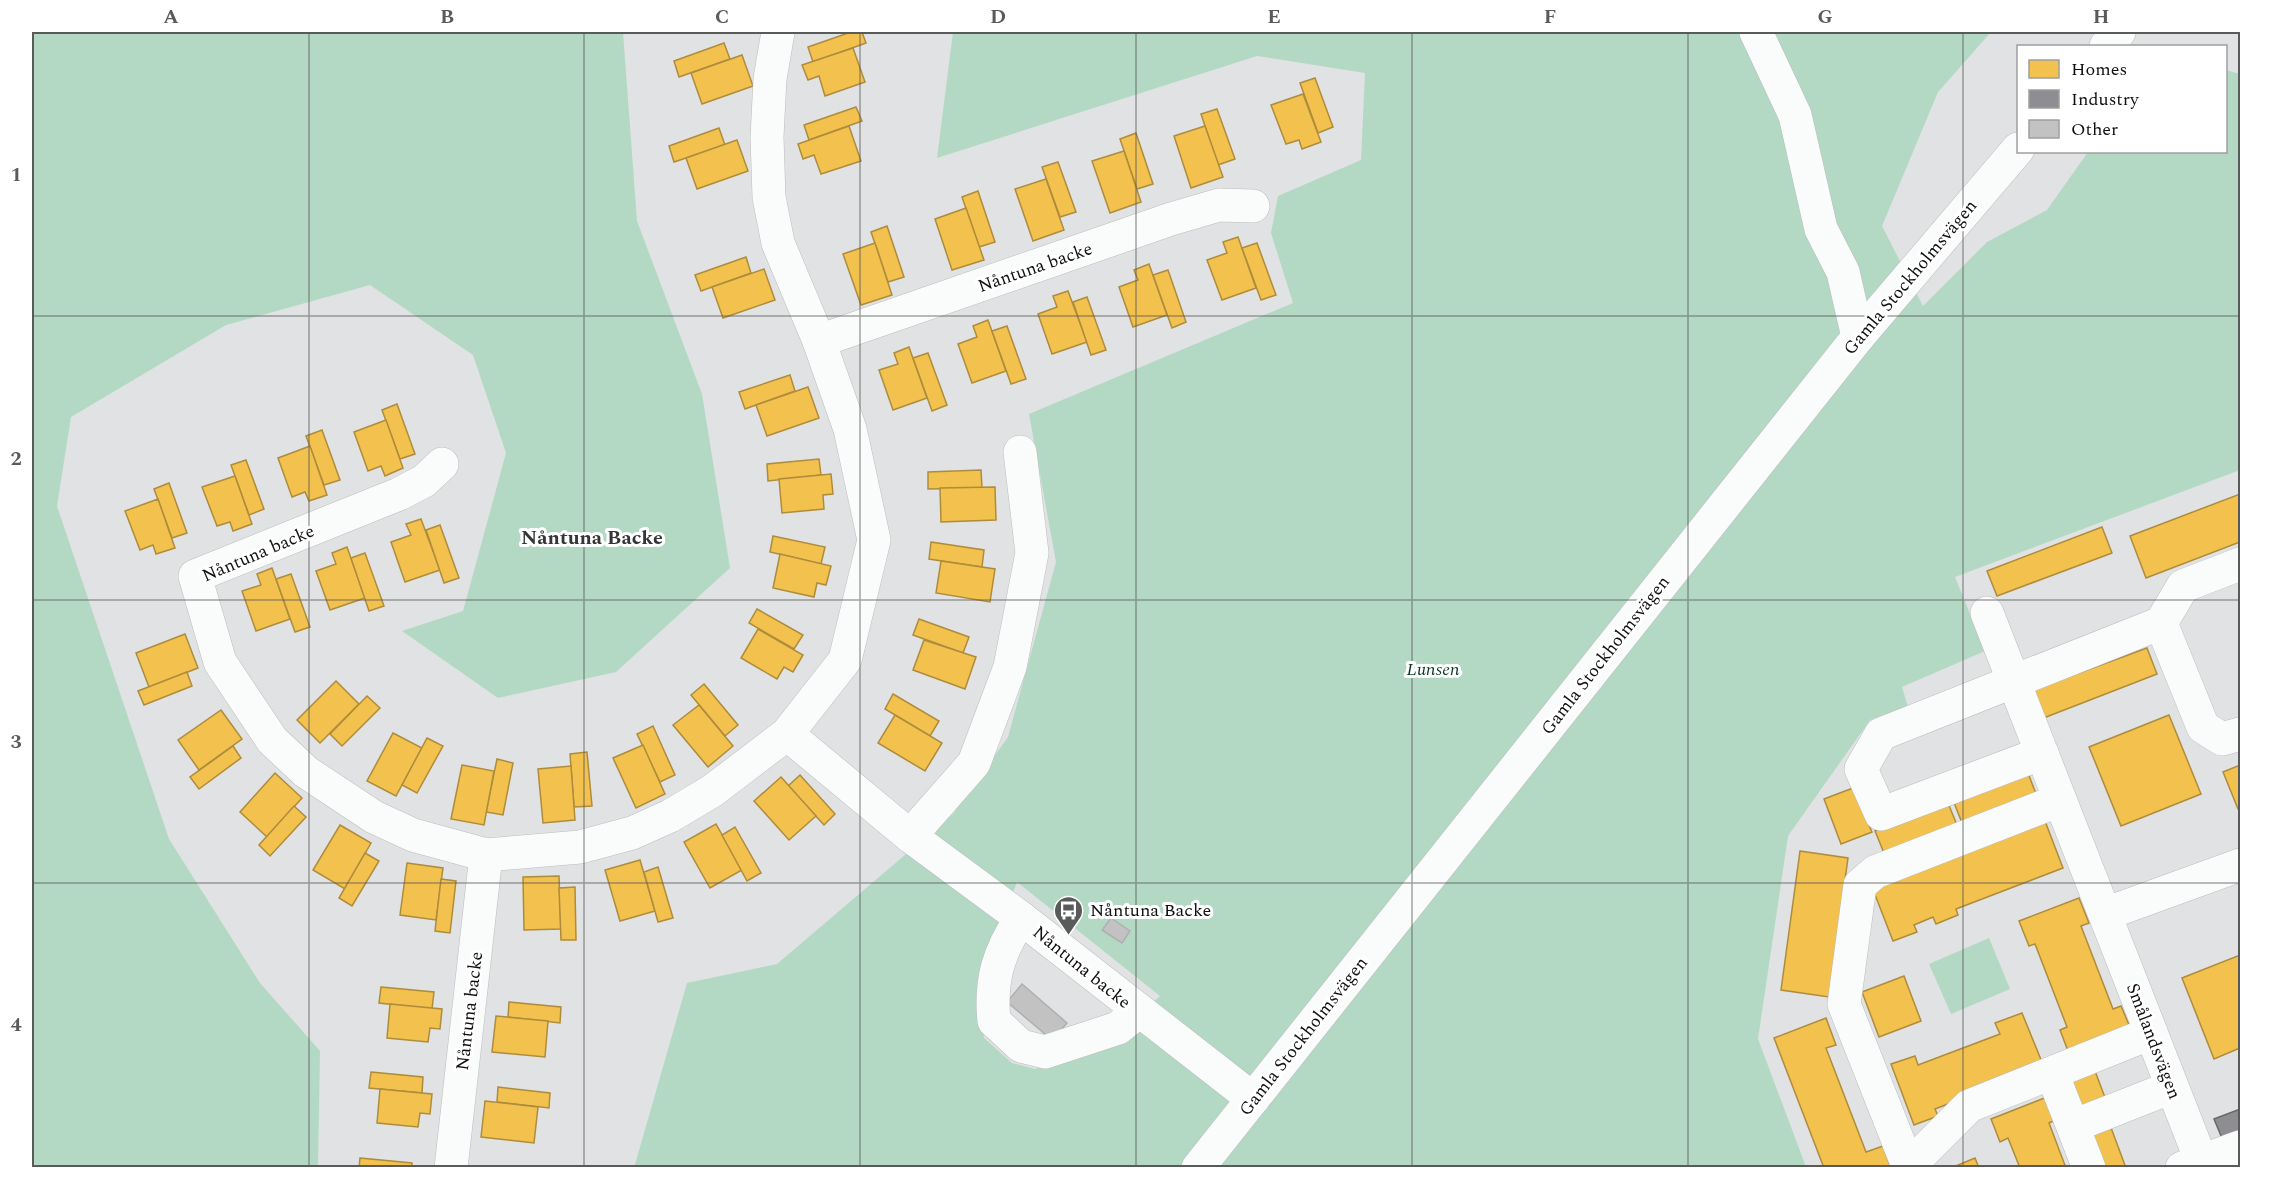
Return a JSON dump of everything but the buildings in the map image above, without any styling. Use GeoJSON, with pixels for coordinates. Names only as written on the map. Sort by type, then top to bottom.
{"type":"FeatureCollection","features":[{"type":"Feature","properties":{"kind":"street","name":"Nåntuna backe"},"geometry":{"type":"LineString","coordinates":[[442,464],[424,482],[399,494],[195,576],[220,662],[272,740],[306,772],[374,817],[413,835],[486,855],[580,847],[632,833],[670,816],[712,791],[787,734],[845,660],[874,540],[850,429],[819,341],[778,243],[769,197],[769,102],[778,32]]}},
{"type":"Feature","properties":{"kind":"street"},"geometry":{"type":"LineString","coordinates":[[1756,32],[1794,115],[1821,229],[1843,272],[1858,337]]}},
{"type":"Feature","properties":{"kind":"street"},"geometry":{"type":"LineString","coordinates":[[2107,45],[2119,32]]}},
{"type":"Feature","properties":{"kind":"street","name":"Gamla Stockholmsvägen"},"geometry":{"type":"LineString","coordinates":[[1198,1167],[1858,337],[2017,151]]}},
{"type":"Feature","properties":{"kind":"street","name":"Nåntuna backe"},"geometry":{"type":"LineString","coordinates":[[819,341],[1181,216],[1219,205],[1253,206]]}},
{"type":"Feature","properties":{"kind":"street"},"geometry":{"type":"LineString","coordinates":[[910,836],[974,763],[1010,667],[1032,554],[1020,452]]}},
{"type":"Feature","properties":{"kind":"street"},"geometry":{"type":"LineString","coordinates":[[2042,753],[1881,814],[1861,769],[1881,734],[2161,624],[2183,586],[2241,564]]}},
{"type":"Feature","properties":{"kind":"street","name":"Smålandsvägen"},"geometry":{"type":"LineString","coordinates":[[1987,613],[2172,1087],[2196,1165]]}},
{"type":"Feature","properties":{"kind":"street"},"geometry":{"type":"LineString","coordinates":[[2161,624],[2203,727],[2222,739],[2241,734]]}},
{"type":"Feature","properties":{"kind":"street","name":"Nåntuna backe"},"geometry":{"type":"LineString","coordinates":[[787,734],[910,836],[1021,918],[1138,1012],[1253,1099]]}},
{"type":"Feature","properties":{"kind":"street"},"geometry":{"type":"LineString","coordinates":[[2060,800],[1875,872],[1860,885],[1844,1004],[1907,1166],[1969,1107],[2151,1033]]}},
{"type":"Feature","properties":{"kind":"street","name":"Nåntuna backe"},"geometry":{"type":"LineString","coordinates":[[451,1167],[486,855]]}},
{"type":"Feature","properties":{"kind":"street"},"geometry":{"type":"LineString","coordinates":[[2104,914],[2241,865]]}},
{"type":"Feature","properties":{"kind":"street"},"geometry":{"type":"LineString","coordinates":[[1021,918],[1007,939],[998,964],[992,993],[994,1021],[1021,1046],[1045,1052],[1118,1028],[1138,1012]]}},
{"type":"Feature","properties":{"kind":"street"},"geometry":{"type":"LineString","coordinates":[[2052,1073],[2089,1167]]}},
{"type":"Feature","properties":{"kind":"street"},"geometry":{"type":"LineString","coordinates":[[2073,1126],[2172,1087]]}},
{"type":"Feature","properties":{"kind":"street"},"geometry":{"type":"LineString","coordinates":[[2196,1165],[2241,1147]]}},
{"type":"Feature","properties":{"kind":"green space"},"geometry":{"type":"Polygon","coordinates":[[[32,32],[623,32],[637,221],[702,394],[730,568],[616,672],[498,698],[402,631],[463,611],[506,453],[473,355],[370,285],[226,325],[71,417],[57,506],[169,839],[260,983],[320,1051],[318,1167],[32,1167],[32,32]]]}},
{"type":"Feature","properties":{"kind":"green space","name":"Lunsen"},"geometry":{"type":"Polygon","coordinates":[[[953,32],[1991,32],[1938,92],[1882,226],[1923,306],[1987,242],[2047,210],[2087,153],[2227,153],[2227,70],[2240,74],[2240,470],[1955,577],[1985,651],[1902,687],[1908,707],[1870,720],[1788,836],[1758,1039],[1806,1167],[634,1168],[687,983],[777,964],[953,814],[1008,737],[1056,562],[1029,414],[1293,303],[1271,233],[1278,196],[1361,160],[1365,73],[1257,56],[937,158],[953,32]],[[1017,882],[991,958],[984,996],[984,1038],[1012,1063],[1035,1069],[1104,1047],[1160,996],[1017,882]]]}},
{"type":"Feature","properties":{"kind":"green space"},"geometry":{"type":"Polygon","coordinates":[[[1989,938],[2010,989],[1951,1014],[1929,964],[1989,938]]]}},
{"type":"Feature","properties":{"kind":"place","name":"Nåntuna Backe"},"geometry":{"type":"Point","coordinates":[1069,936]}},
{"type":"Feature","properties":{"kind":"district","name":"Nåntuna Backe"},"geometry":{"type":"Point","coordinates":[592,537]}}]}
